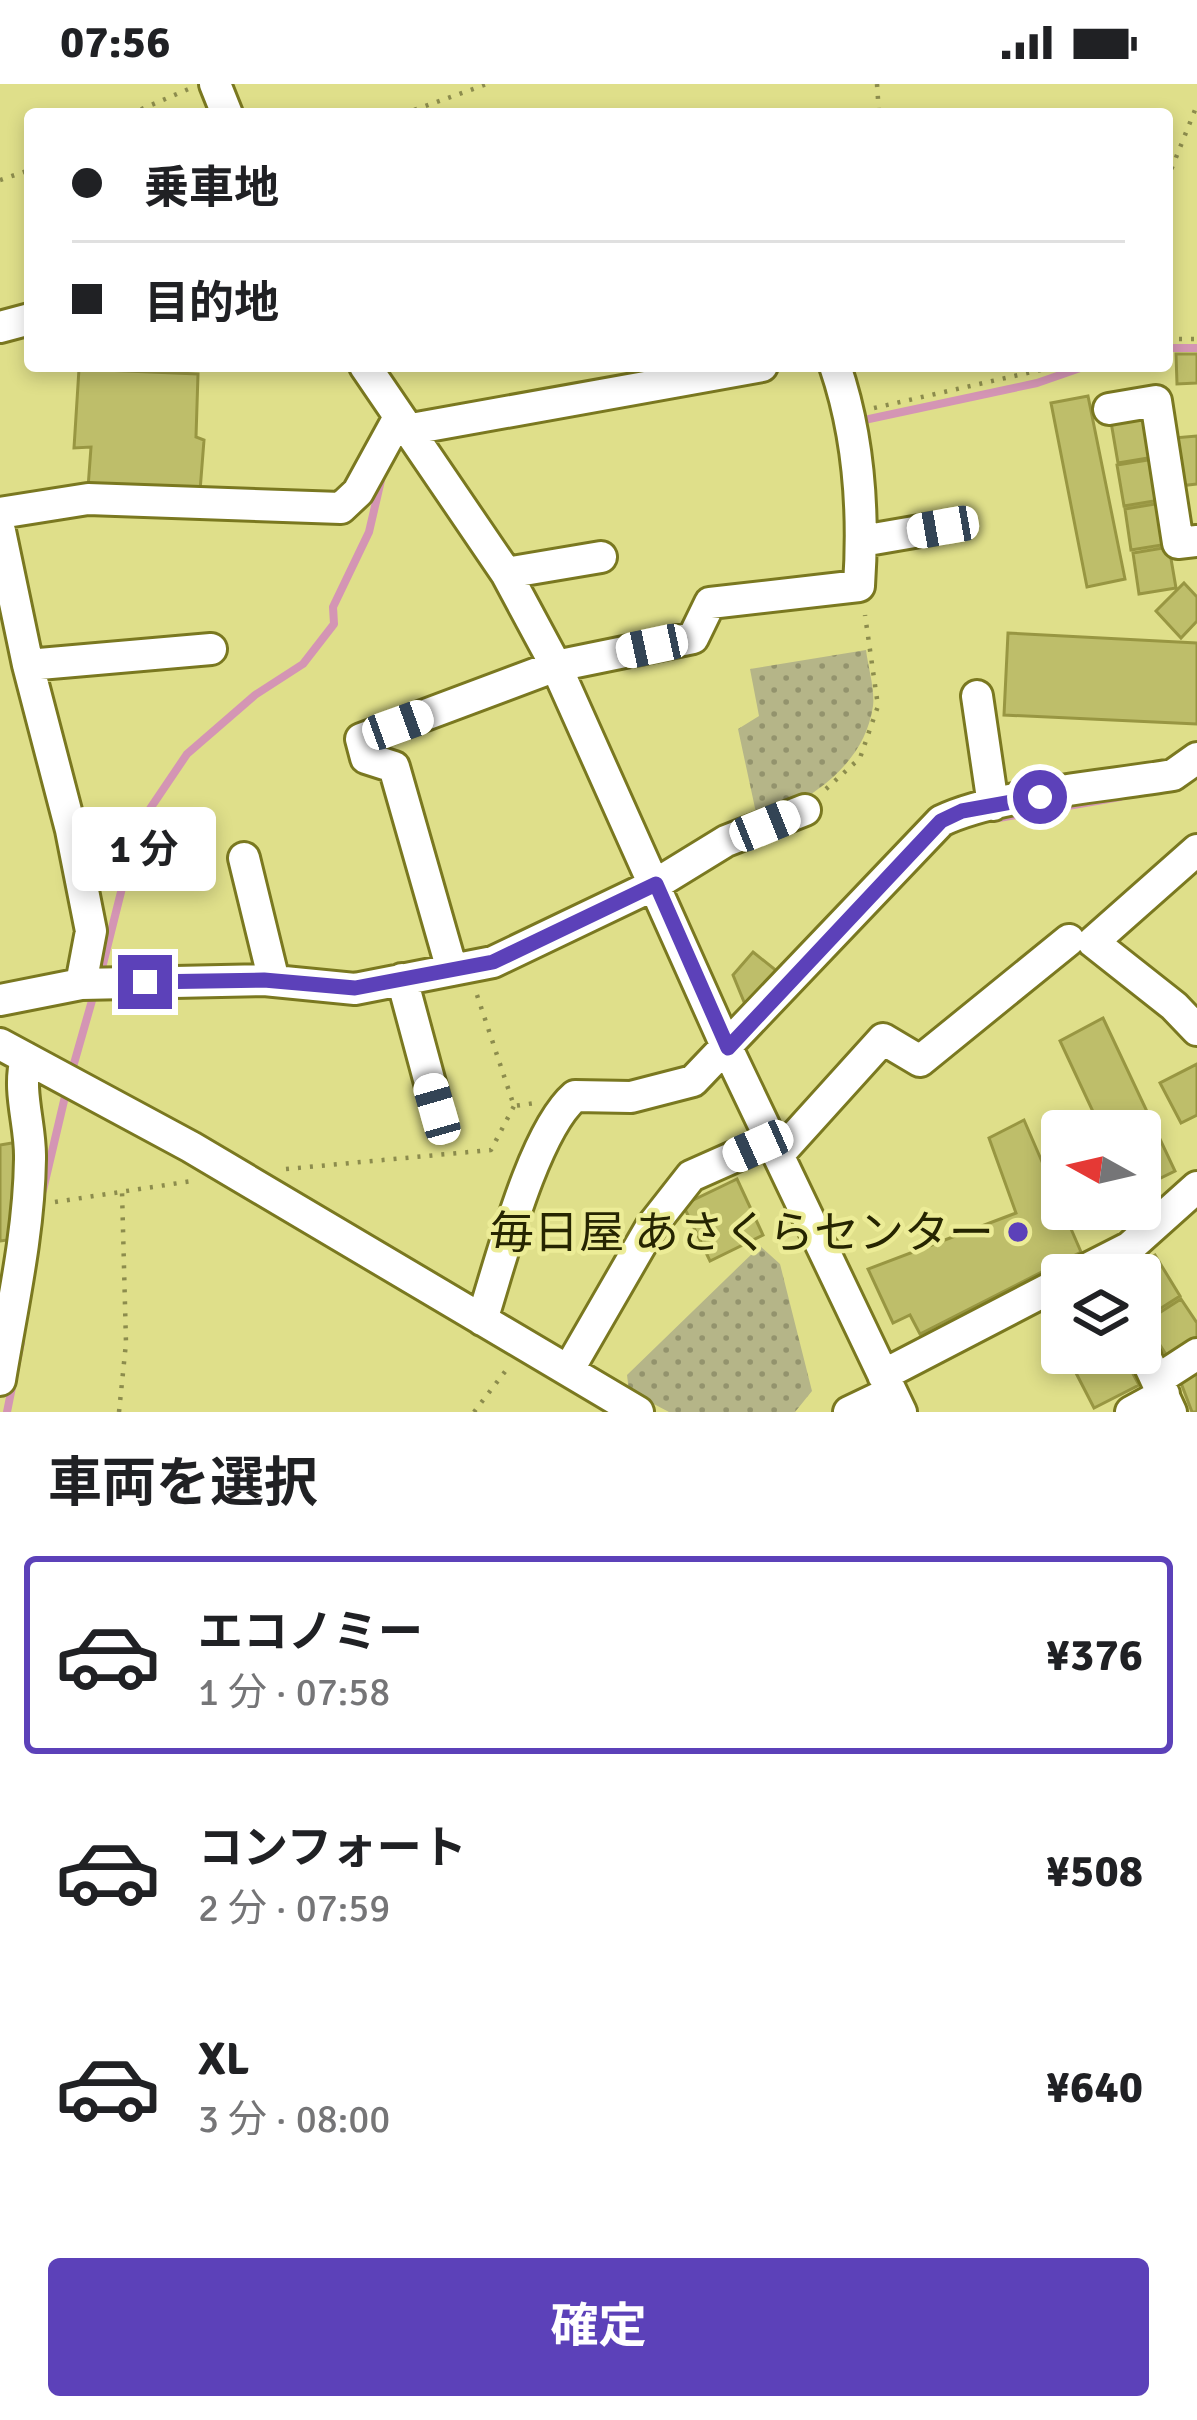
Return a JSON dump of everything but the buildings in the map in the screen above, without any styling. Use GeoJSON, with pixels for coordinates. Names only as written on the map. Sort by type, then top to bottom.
{"type":"FeatureCollection","features":[{"type":"Feature","properties":{"kind":"street"},"geometry":{"type":"LineString","coordinates":[[368,372],[506,573],[556,666],[728,1048],[891,1393]]}},
{"type":"Feature","properties":{"kind":"street"},"geometry":{"type":"LineString","coordinates":[[0,512],[88,499],[341,508],[358,492],[402,424],[725,372]]}},
{"type":"Feature","properties":{"kind":"street"},"geometry":{"type":"LineString","coordinates":[[460,968],[394,767],[366,758],[361,739],[556,666],[693,638],[710,603],[859,586],[862,541],[851,413],[837,372]]}},
{"type":"Feature","properties":{"kind":"street"},"geometry":{"type":"LineString","coordinates":[[1109,409],[1156,401],[1186,552]]}},
{"type":"Feature","properties":{"kind":"street"},"geometry":{"type":"LineString","coordinates":[[862,541],[943,527]]}},
{"type":"Feature","properties":{"kind":"street"},"geometry":{"type":"LineString","coordinates":[[0,531],[71,830],[91,932],[93,984]]}},
{"type":"Feature","properties":{"kind":"street"},"geometry":{"type":"LineString","coordinates":[[506,573],[601,556]]}},
{"type":"Feature","properties":{"kind":"street"},"geometry":{"type":"LineString","coordinates":[[28,664],[211,649]]}},
{"type":"Feature","properties":{"kind":"street"},"geometry":{"type":"LineString","coordinates":[[977,695],[993,805]]}},
{"type":"Feature","properties":{"kind":"street"},"geometry":{"type":"LineString","coordinates":[[482,1320],[556,1112],[574,1096],[631,1097],[693,1081],[941,821],[962,811],[1173,776],[1197,758]]}},
{"type":"Feature","properties":{"kind":"street"},"geometry":{"type":"LineString","coordinates":[[0,1000],[93,984],[274,981],[355,988],[493,962],[656,884],[725,842],[805,810]]}},
{"type":"Feature","properties":{"kind":"street"},"geometry":{"type":"LineString","coordinates":[[1197,850],[1093,942],[1197,1030]]}},
{"type":"Feature","properties":{"kind":"street"},"geometry":{"type":"LineString","coordinates":[[244,858],[274,981]]}},
{"type":"Feature","properties":{"kind":"street"},"geometry":{"type":"LineString","coordinates":[[569,1370],[651,1227],[692,1176],[775,1147],[883,1039],[920,1061],[1069,940]]}},
{"type":"Feature","properties":{"kind":"street"},"geometry":{"type":"LineString","coordinates":[[402,979],[437,1109]]}},
{"type":"Feature","properties":{"kind":"street"},"geometry":{"type":"LineString","coordinates":[[13,1051],[236,1174],[569,1370],[596,1403],[638,1412]]}},
{"type":"Feature","properties":{"kind":"street"},"geometry":{"type":"LineString","coordinates":[[0,1380],[31,1157],[21,1076],[13,1051]]}},
{"type":"Feature","properties":{"kind":"street"},"geometry":{"type":"LineString","coordinates":[[1120,1254],[1197,1187]]}},
{"type":"Feature","properties":{"kind":"street"},"geometry":{"type":"LineString","coordinates":[[849,1412],[891,1393],[1041,1296]]}},
{"type":"Feature","properties":{"kind":"street"},"geometry":{"type":"LineString","coordinates":[[1130,1412],[1164,1395],[1197,1354]]}},
{"type":"Feature","properties":{"kind":"path"},"geometry":{"type":"LineString","coordinates":[[144,108],[200,84]]}},
{"type":"Feature","properties":{"kind":"path"},"geometry":{"type":"LineString","coordinates":[[420,108],[487,84]]}},
{"type":"Feature","properties":{"kind":"path"},"geometry":{"type":"LineString","coordinates":[[1173,165],[1197,105]]}},
{"type":"Feature","properties":{"kind":"path"},"geometry":{"type":"LineString","coordinates":[[851,413],[1032,372]]}},
{"type":"Feature","properties":{"kind":"path"},"geometry":{"type":"LineString","coordinates":[[805,810],[860,758],[878,706],[859,586]]}},
{"type":"Feature","properties":{"kind":"path"},"geometry":{"type":"LineString","coordinates":[[282,1169],[491,1150],[514,1106],[460,968]]}},
{"type":"Feature","properties":{"kind":"path"},"geometry":{"type":"LineString","coordinates":[[514,1106],[574,1096]]}},
{"type":"Feature","properties":{"kind":"path"},"geometry":{"type":"LineString","coordinates":[[26,1206],[236,1174]]}},
{"type":"Feature","properties":{"kind":"path"},"geometry":{"type":"LineString","coordinates":[[119,1412],[126,1343],[122,1191]]}},
{"type":"Feature","properties":{"kind":"path"},"geometry":{"type":"LineString","coordinates":[[474,1412],[526,1345]]}},
{"type":"Feature","properties":{"kind":"green space"},"geometry":{"type":"Polygon","coordinates":[[[866,650],[873,706],[858,747],[814,792],[758,822],[738,729],[759,716],[750,669],[866,650]]]}},
{"type":"Feature","properties":{"kind":"green space"},"geometry":{"type":"Polygon","coordinates":[[[760,1246],[780,1264],[812,1391],[795,1412],[669,1412],[629,1391],[627,1375],[760,1246]]]}},
{"type":"Feature","properties":{"kind":"waterway"},"geometry":{"type":"LineString","coordinates":[[1173,348],[1197,348]]}},
{"type":"Feature","properties":{"kind":"waterway"},"geometry":{"type":"LineString","coordinates":[[855,422],[1069,372]]}},
{"type":"Feature","properties":{"kind":"waterway"},"geometry":{"type":"LineString","coordinates":[[100,976],[137,828],[187,754],[255,695],[303,664],[334,624],[333,607],[369,532],[382,476]]}},
{"type":"Feature","properties":{"kind":"waterway"},"geometry":{"type":"LineString","coordinates":[[993,819],[1120,797]]}},
{"type":"Feature","properties":{"kind":"waterway"},"geometry":{"type":"LineString","coordinates":[[71,1074],[95,990]]}},
{"type":"Feature","properties":{"kind":"waterway"},"geometry":{"type":"LineString","coordinates":[[43,1190],[67,1088]]}},
{"type":"Feature","properties":{"kind":"waterway"},"geometry":{"type":"LineString","coordinates":[[7,1412],[21,1342]]}},
{"type":"Feature","properties":{"kind":"place","name":"毎日屋 あさくらセンター"},"geometry":{"type":"Point","coordinates":[1018,1232]}},
{"type":"Feature","properties":{"kind":"route"},"geometry":{"type":"LineString","coordinates":[[145,982],[264,980],[355,988],[493,962],[656,884],[728,1048],[941,821],[962,811],[1040,797]]}}]}
